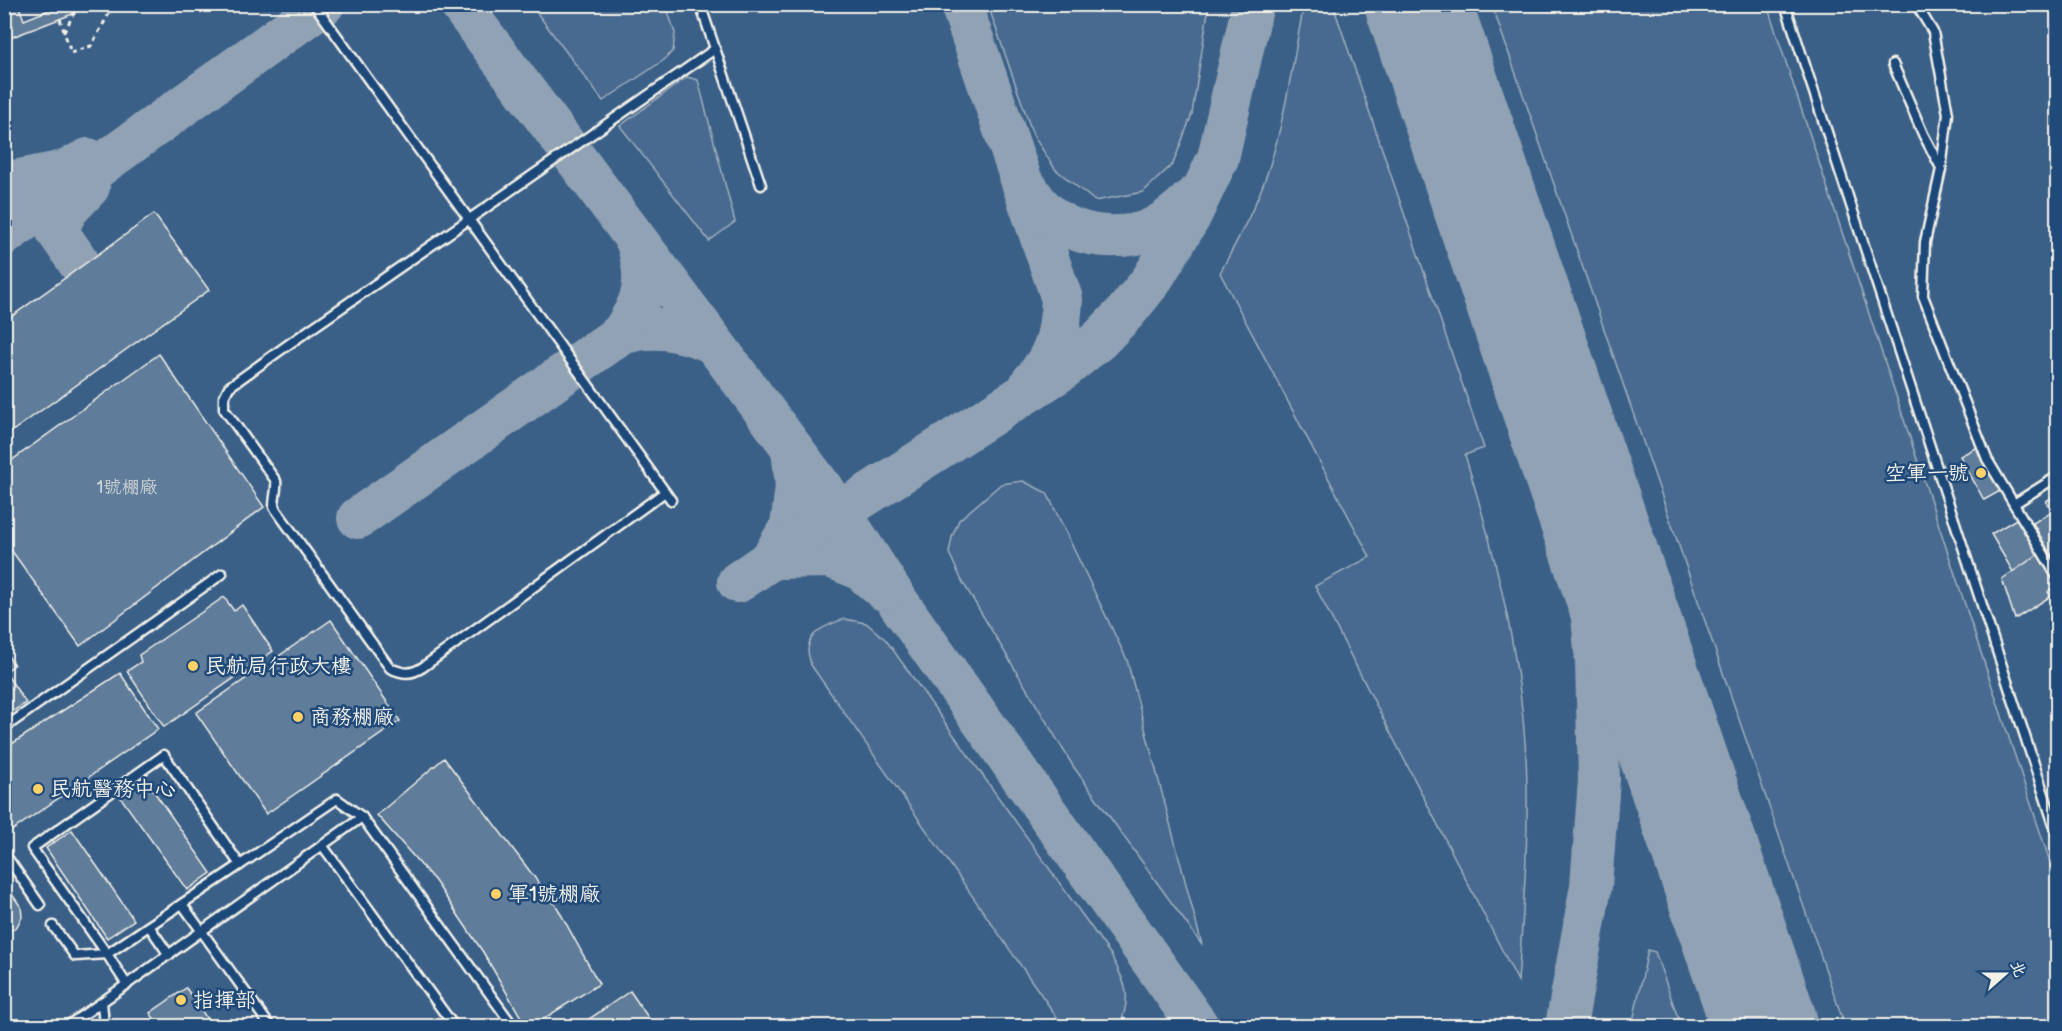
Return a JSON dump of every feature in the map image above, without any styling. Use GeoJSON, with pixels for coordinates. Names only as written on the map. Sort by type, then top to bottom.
{"type":"FeatureCollection","features":[{"type":"Feature","properties":{"kind":"lane"},"geometry":{"type":"LineString","coordinates":[[314,4],[467,220],[668,496],[423,667],[413,673],[401,673],[390,668],[274,507],[276,481],[224,410],[224,397],[229,387],[467,220],[715,50]]}},
{"type":"Feature","properties":{"kind":"lane"},"geometry":{"type":"LineString","coordinates":[[700,4],[761,185]]}},
{"type":"Feature","properties":{"kind":"lane"},"geometry":{"type":"LineString","coordinates":[[1785,4],[2058,837]]}},
{"type":"Feature","properties":{"kind":"lane"},"geometry":{"type":"LineString","coordinates":[[1916,4],[1933,32],[1948,114],[1941,169],[1925,242],[1923,296],[1987,459],[2058,578]]}},
{"type":"Feature","properties":{"kind":"lane"},"geometry":{"type":"LineString","coordinates":[[1893,64],[1923,134],[1941,169]]}},
{"type":"Feature","properties":{"kind":"lane"},"geometry":{"type":"LineString","coordinates":[[2014,504],[2058,476]]}},
{"type":"Feature","properties":{"kind":"lane"},"geometry":{"type":"LineString","coordinates":[[4,728],[222,574]]}},
{"type":"Feature","properties":{"kind":"lane"},"geometry":{"type":"LineString","coordinates":[[127,985],[32,848],[164,755],[240,865]]}},
{"type":"Feature","properties":{"kind":"lane"},"geometry":{"type":"LineString","coordinates":[[53,926],[75,956],[106,954],[337,799],[362,817],[513,1026]]}},
{"type":"Feature","properties":{"kind":"lane"},"geometry":{"type":"LineString","coordinates":[[67,1026],[362,817]]}},
{"type":"Feature","properties":{"kind":"lane"},"geometry":{"type":"LineString","coordinates":[[322,845],[454,1026]]}},
{"type":"Feature","properties":{"kind":"lane"},"geometry":{"type":"LineString","coordinates":[[4,853],[40,905]]}},
{"type":"Feature","properties":{"kind":"lane"},"geometry":{"type":"LineString","coordinates":[[182,904],[270,1026]]}},
{"type":"Feature","properties":{"kind":"lane"},"geometry":{"type":"LineString","coordinates":[[149,926],[169,955]]}},
{"type":"Feature","properties":{"kind":"lane"},"geometry":{"type":"LineString","coordinates":[[102,1002],[104,1026]]}},
{"type":"Feature","properties":{"kind":"path"},"geometry":{"type":"LineString","coordinates":[[64,32],[78,4]]}},
{"type":"Feature","properties":{"kind":"path"},"geometry":{"type":"LineString","coordinates":[[60,19],[71,53],[91,46],[111,10],[109,4]]}},
{"type":"Feature","properties":{"kind":"shaded area"},"geometry":{"type":"Polygon","coordinates":[[[5,5],[2057,5],[2057,1026],[5,1026],[5,5]]]}},
{"type":"Feature","properties":{"kind":"shaded area"},"geometry":{"type":"Polygon","coordinates":[[[531,5],[666,5],[675,33],[673,51],[664,60],[603,101],[531,5]]]}},
{"type":"Feature","properties":{"kind":"shaded area"},"geometry":{"type":"Polygon","coordinates":[[[988,5],[1209,5],[1192,114],[1173,164],[1143,192],[1095,201],[1055,169],[1033,135],[988,5]]]}},
{"type":"Feature","properties":{"kind":"shaded area"},"geometry":{"type":"Polygon","coordinates":[[[1304,5],[1333,5],[1484,448],[1465,455],[1508,618],[1525,743],[1527,834],[1518,981],[1315,586],[1370,557],[1220,273],[1253,209],[1269,168],[1285,107],[1304,5]]]}},
{"type":"Feature","properties":{"kind":"shaded area"},"geometry":{"type":"Polygon","coordinates":[[[1492,5],[1767,5],[2057,883],[2057,1026],[1845,1026],[1492,5]]]}},
{"type":"Feature","properties":{"kind":"shaded area"},"geometry":{"type":"Polygon","coordinates":[[[687,77],[698,80],[735,222],[709,241],[620,126],[687,77]]]}},
{"type":"Feature","properties":{"kind":"shaded area"},"geometry":{"type":"Polygon","coordinates":[[[1023,481],[1047,493],[1127,660],[1202,945],[1073,766],[962,581],[949,553],[959,520],[1001,484],[1023,481]]]}},
{"type":"Feature","properties":{"kind":"shaded area"},"geometry":{"type":"Polygon","coordinates":[[[844,619],[866,623],[886,640],[1111,955],[1126,990],[1126,1005],[1120,1026],[1063,1026],[811,665],[808,650],[812,638],[821,629],[844,619]]]}},
{"type":"Feature","properties":{"kind":"shaded area"},"geometry":{"type":"Polygon","coordinates":[[[1648,950],[1655,952],[1681,1026],[1632,1026],[1648,950]]]}},
{"type":"Feature","properties":{"kind":"building"},"geometry":{"type":"Polygon","coordinates":[[[4,4],[18,4],[24,20],[64,4],[72,4],[75,13],[7,39],[4,33],[4,4]]]}},
{"type":"Feature","properties":{"kind":"building"},"geometry":{"type":"Polygon","coordinates":[[[154,214],[209,290],[4,437],[4,322],[154,214]]]}},
{"type":"Feature","properties":{"kind":"building"},"geometry":{"type":"Polygon","coordinates":[[[159,354],[264,507],[80,646],[4,540],[4,466],[159,354]]]}},
{"type":"Feature","properties":{"kind":"building","name":"空軍一號"},"geometry":{"type":"Polygon","coordinates":[[[1979,446],[2002,490],[1984,500],[1960,456],[1979,446]]]}},
{"type":"Feature","properties":{"kind":"building"},"geometry":{"type":"Polygon","coordinates":[[[2058,494],[2058,520],[2046,501],[2058,494]]]}},
{"type":"Feature","properties":{"kind":"building"},"geometry":{"type":"Polygon","coordinates":[[[2052,511],[2058,520],[2058,551],[2051,555],[2033,523],[2052,511]]]}},
{"type":"Feature","properties":{"kind":"building"},"geometry":{"type":"Polygon","coordinates":[[[2018,518],[2039,554],[2013,572],[1991,534],[2018,518]]]}},
{"type":"Feature","properties":{"kind":"building"},"geometry":{"type":"Polygon","coordinates":[[[2058,551],[2058,567],[2051,555],[2058,551]]]}},
{"type":"Feature","properties":{"kind":"building"},"geometry":{"type":"Polygon","coordinates":[[[2039,554],[2057,583],[2048,592],[2051,596],[2015,619],[2002,579],[2039,554]]]}},
{"type":"Feature","properties":{"kind":"building","name":"民航局行政大樓"},"geometry":{"type":"Polygon","coordinates":[[[224,597],[234,611],[242,605],[273,651],[164,727],[127,671],[141,662],[139,655],[224,597]]]}},
{"type":"Feature","properties":{"kind":"building","name":"商務棚廠"},"geometry":{"type":"Polygon","coordinates":[[[331,620],[400,721],[266,814],[196,713],[331,620]]]}},
{"type":"Feature","properties":{"kind":"building"},"geometry":{"type":"Polygon","coordinates":[[[4,650],[14,665],[5,672],[26,703],[4,717],[4,650]]]}},
{"type":"Feature","properties":{"kind":"building","name":"民航醫務中心"},"geometry":{"type":"Polygon","coordinates":[[[120,673],[158,729],[7,834],[4,830],[4,749],[120,673]]]}},
{"type":"Feature","properties":{"kind":"building","name":"軍1號棚廠"},"geometry":{"type":"Polygon","coordinates":[[[444,758],[557,907],[599,984],[532,1026],[526,1026],[483,952],[435,881],[377,815],[444,758]]]}},
{"type":"Feature","properties":{"kind":"building"},"geometry":{"type":"Polygon","coordinates":[[[146,780],[211,873],[187,890],[121,798],[146,780]]]}},
{"type":"Feature","properties":{"kind":"building"},"geometry":{"type":"Polygon","coordinates":[[[72,830],[134,920],[107,938],[46,848],[72,830]]]}},
{"type":"Feature","properties":{"kind":"building"},"geometry":{"type":"Polygon","coordinates":[[[4,883],[21,907],[22,917],[17,926],[4,936],[4,883]]]}},
{"type":"Feature","properties":{"kind":"building","name":"指揮部"},"geometry":{"type":"Polygon","coordinates":[[[186,988],[212,1026],[160,1026],[150,1013],[186,988]]]}},
{"type":"Feature","properties":{"kind":"building"},"geometry":{"type":"Polygon","coordinates":[[[630,991],[654,1026],[579,1026],[630,991]]]}},
{"type":"Feature","properties":{"kind":"taxiway"},"geometry":{"type":"LineString","coordinates":[[4,235],[324,4]]}},
{"type":"Feature","properties":{"kind":"taxiway"},"geometry":{"type":"LineString","coordinates":[[460,4],[840,512],[900,605],[1198,1026]]}},
{"type":"Feature","properties":{"kind":"taxiway"},"geometry":{"type":"LineString","coordinates":[[961,4],[1062,299],[1055,344],[1046,363],[1031,383]]}},
{"type":"Feature","properties":{"kind":"taxiway"},"geometry":{"type":"LineString","coordinates":[[738,582],[840,512],[1062,370],[1099,340],[1126,312],[1151,281],[1190,217],[1218,158],[1253,4]]}},
{"type":"Feature","properties":{"kind":"taxiway"},"geometry":{"type":"LineString","coordinates":[[4,183],[64,171],[88,159]]}},
{"type":"Feature","properties":{"kind":"taxiway"},"geometry":{"type":"LineString","coordinates":[[79,263],[57,231],[67,210],[89,187]]}},
{"type":"Feature","properties":{"kind":"taxiway"},"geometry":{"type":"LineString","coordinates":[[1028,189],[1048,214],[1060,222],[1088,234],[1104,236],[1136,234],[1152,229],[1194,197]]}},
{"type":"Feature","properties":{"kind":"taxiway"},"geometry":{"type":"LineString","coordinates":[[637,243],[643,269],[642,290],[635,311],[621,334],[644,329],[667,329],[711,342]]}},
{"type":"Feature","properties":{"kind":"taxiway"},"geometry":{"type":"LineString","coordinates":[[358,518],[621,334]]}},
{"type":"Feature","properties":{"kind":"taxiway"},"geometry":{"type":"LineString","coordinates":[[1564,434],[1587,561],[1596,661],[1599,780],[1591,886],[1566,1026]]}},
{"type":"Feature","properties":{"kind":"taxiway"},"geometry":{"type":"LineString","coordinates":[[772,558],[791,526],[796,487],[792,448]]}},
{"type":"Feature","properties":{"kind":"taxiway"},"geometry":{"type":"LineString","coordinates":[[772,558],[830,557],[860,569],[884,590]]}},
{"type":"Feature","properties":{"kind":"runway"},"geometry":{"type":"LineString","coordinates":[[1418,4],[1765,1026]]}},
{"type":"Feature","properties":{"kind":"place","name":"空軍一號"},"geometry":{"type":"Point","coordinates":[1981,473]}},
{"type":"Feature","properties":{"kind":"place","name":"民航局行政大樓"},"geometry":{"type":"Point","coordinates":[193,666]}},
{"type":"Feature","properties":{"kind":"place","name":"商務棚廠"},"geometry":{"type":"Point","coordinates":[298,717]}},
{"type":"Feature","properties":{"kind":"place","name":"民航醫務中心"},"geometry":{"type":"Point","coordinates":[38,789]}},
{"type":"Feature","properties":{"kind":"place","name":"軍1號棚廠"},"geometry":{"type":"Point","coordinates":[496,894]}},
{"type":"Feature","properties":{"kind":"place","name":"指揮部"},"geometry":{"type":"Point","coordinates":[181,1000]}}]}
